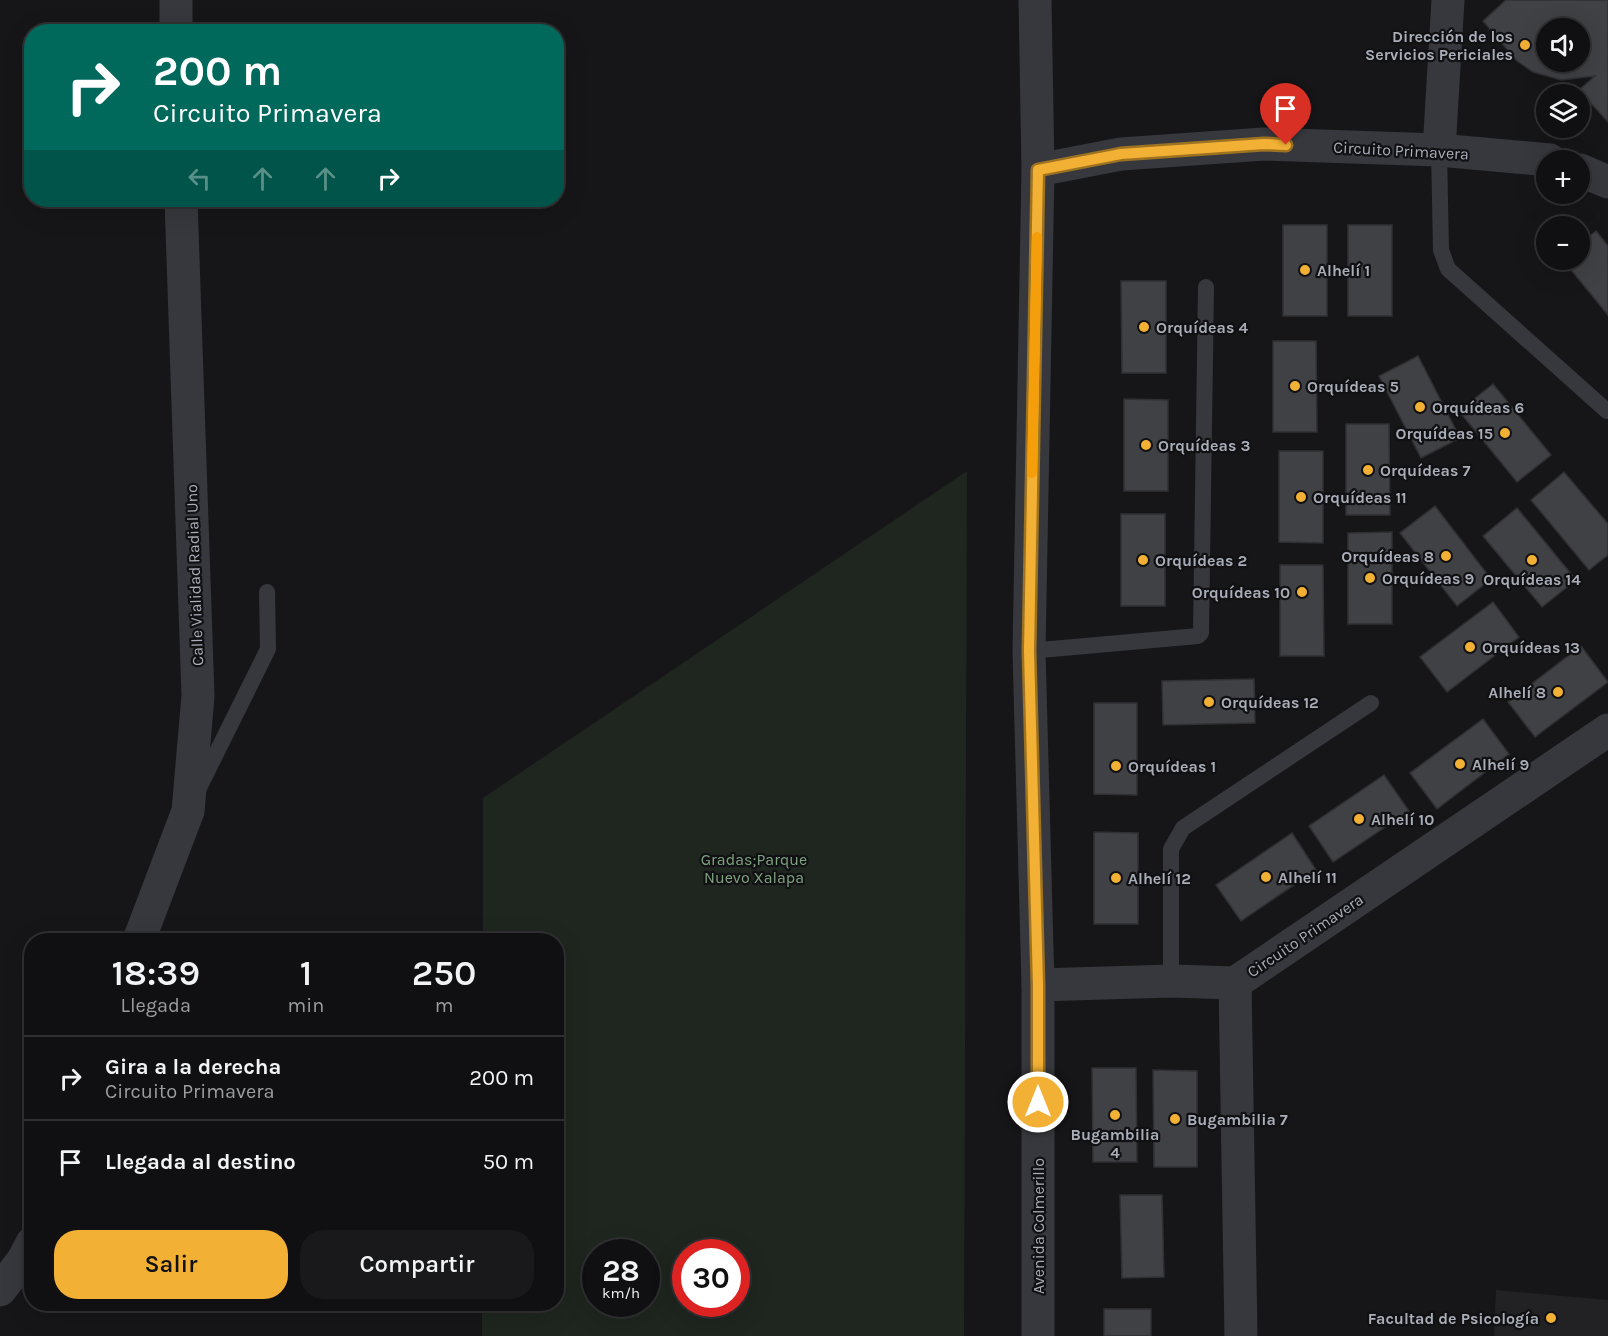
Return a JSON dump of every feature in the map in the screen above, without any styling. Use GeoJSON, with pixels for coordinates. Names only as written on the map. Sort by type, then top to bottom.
{"type":"FeatureCollection","features":[{"type":"Feature","properties":{"kind":"street"},"geometry":{"type":"LineString","coordinates":[[176,0],[176,24]]}},
{"type":"Feature","properties":{"kind":"street","name":"Avenida Colmerillo"},"geometry":{"type":"LineString","coordinates":[[1035,0],[1038,170],[1029,651],[1038,985],[1038,1336]]}},
{"type":"Feature","properties":{"kind":"street"},"geometry":{"type":"LineString","coordinates":[[1439,150],[1448,0]]}},
{"type":"Feature","properties":{"kind":"street","name":"Circuito Primavera"},"geometry":{"type":"LineString","coordinates":[[1038,170],[1121,154],[1264,144],[1439,150],[1536,159]]}},
{"type":"Feature","properties":{"kind":"street"},"geometry":{"type":"LineString","coordinates":[[1590,174],[1608,182]]}},
{"type":"Feature","properties":{"kind":"street","name":"Calle Vialidad Radial Uno"},"geometry":{"type":"LineString","coordinates":[[142,933],[188,811],[198,696],[180,207]]}},
{"type":"Feature","properties":{"kind":"street","name":"Circuito Primavera"},"geometry":{"type":"LineString","coordinates":[[1241,1336],[1234,983],[1608,730]]}},
{"type":"Feature","properties":{"kind":"street"},"geometry":{"type":"LineString","coordinates":[[1038,985],[1171,981],[1234,983]]}},
{"type":"Feature","properties":{"kind":"street"},"geometry":{"type":"LineString","coordinates":[[0,1290],[24,1258]]}},
{"type":"Feature","properties":{"kind":"lane"},"geometry":{"type":"LineString","coordinates":[[1439,150],[1441,250],[1448,269],[1606,411]]}},
{"type":"Feature","properties":{"kind":"lane"},"geometry":{"type":"LineString","coordinates":[[1029,651],[1198,636],[1201,633],[1206,287]]}},
{"type":"Feature","properties":{"kind":"lane"},"geometry":{"type":"LineString","coordinates":[[188,811],[268,649],[267,592]]}},
{"type":"Feature","properties":{"kind":"lane"},"geometry":{"type":"LineString","coordinates":[[1171,981],[1171,849],[1183,828],[1371,703]]}},
{"type":"Feature","properties":{"kind":"shaded area","name":"Facultad de Psicología"},"geometry":{"type":"Polygon","coordinates":[[[1496,1290],[1608,1300],[1608,1336],[1494,1336],[1496,1290]]]}},
{"type":"Feature","properties":{"kind":"green space","name":"Gradas;Parque Nuevo Xalapa"},"geometry":{"type":"Polygon","coordinates":[[[967,471],[964,1336],[482,1336],[482,1311],[564,1311],[564,933],[483,933],[483,798],[967,471]]]}},
{"type":"Feature","properties":{"kind":"building","name":"Dirección de los Servicios Periciales"},"geometry":{"type":"Polygon","coordinates":[[[1506,0],[1608,0],[1608,122],[1590,102],[1590,84],[1586,84],[1595,76],[1561,80],[1533,72],[1517,61],[1483,21],[1506,0]]]}},
{"type":"Feature","properties":{"kind":"building","name":"Alhelí 1"},"geometry":{"type":"Polygon","coordinates":[[[1283,225],[1327,225],[1327,316],[1283,316],[1283,225]]]}},
{"type":"Feature","properties":{"kind":"building"},"geometry":{"type":"Polygon","coordinates":[[[1348,225],[1392,225],[1392,316],[1348,316],[1348,225]]]}},
{"type":"Feature","properties":{"kind":"building"},"geometry":{"type":"Polygon","coordinates":[[[1596,231],[1608,246],[1608,315],[1571,270],[1590,270],[1590,236],[1596,231]]]}},
{"type":"Feature","properties":{"kind":"building","name":"Orquídeas 4"},"geometry":{"type":"Polygon","coordinates":[[[1121,281],[1166,281],[1166,373],[1122,373],[1121,281]]]}},
{"type":"Feature","properties":{"kind":"building","name":"Orquídeas 5"},"geometry":{"type":"Polygon","coordinates":[[[1273,341],[1316,341],[1317,432],[1273,432],[1273,341]]]}},
{"type":"Feature","properties":{"kind":"building","name":"Orquídeas 6"},"geometry":{"type":"Polygon","coordinates":[[[1418,356],[1460,438],[1421,458],[1379,376],[1418,356]]]}},
{"type":"Feature","properties":{"kind":"building","name":"Orquídeas 15"},"geometry":{"type":"Polygon","coordinates":[[[1493,384],[1551,455],[1517,482],[1459,411],[1493,384]]]}},
{"type":"Feature","properties":{"kind":"building","name":"Orquídeas 3"},"geometry":{"type":"Polygon","coordinates":[[[1124,399],[1168,400],[1168,491],[1124,491],[1124,399]]]}},
{"type":"Feature","properties":{"kind":"building","name":"Orquídeas 7"},"geometry":{"type":"Polygon","coordinates":[[[1346,424],[1389,424],[1390,515],[1346,515],[1346,424]]]}},
{"type":"Feature","properties":{"kind":"building","name":"Orquídeas 11"},"geometry":{"type":"Polygon","coordinates":[[[1279,451],[1323,451],[1323,543],[1279,542],[1279,451]]]}},
{"type":"Feature","properties":{"kind":"building"},"geometry":{"type":"Polygon","coordinates":[[[1564,472],[1608,524],[1608,555],[1589,570],[1531,500],[1564,472]]]}},
{"type":"Feature","properties":{"kind":"building","name":"Orquídeas 8"},"geometry":{"type":"Polygon","coordinates":[[[1435,506],[1491,579],[1457,606],[1400,533],[1435,506]]]}},
{"type":"Feature","properties":{"kind":"building","name":"Orquídeas 14"},"geometry":{"type":"Polygon","coordinates":[[[1517,508],[1576,580],[1542,607],[1483,536],[1517,508]]]}},
{"type":"Feature","properties":{"kind":"building","name":"Orquídeas 2"},"geometry":{"type":"Polygon","coordinates":[[[1121,514],[1165,514],[1165,606],[1121,606],[1121,514]]]}},
{"type":"Feature","properties":{"kind":"building","name":"Orquídeas 9"},"geometry":{"type":"Polygon","coordinates":[[[1392,532],[1392,624],[1348,624],[1348,533],[1392,532]]]}},
{"type":"Feature","properties":{"kind":"building","name":"Orquídeas 10"},"geometry":{"type":"Polygon","coordinates":[[[1280,565],[1323,565],[1324,656],[1280,656],[1280,565]]]}},
{"type":"Feature","properties":{"kind":"building","name":"Orquídeas 13"},"geometry":{"type":"Polygon","coordinates":[[[1493,602],[1519,637],[1447,692],[1420,657],[1493,602]]]}},
{"type":"Feature","properties":{"kind":"building","name":"Alhelí 8"},"geometry":{"type":"Polygon","coordinates":[[[1581,646],[1608,682],[1535,737],[1508,702],[1581,646]]]}},
{"type":"Feature","properties":{"kind":"building","name":"Orquídeas 12"},"geometry":{"type":"Polygon","coordinates":[[[1254,679],[1255,723],[1163,725],[1162,681],[1254,679]]]}},
{"type":"Feature","properties":{"kind":"building","name":"Orquídeas 1"},"geometry":{"type":"Polygon","coordinates":[[[1094,703],[1137,703],[1137,795],[1094,794],[1094,703]]]}},
{"type":"Feature","properties":{"kind":"building","name":"Alhelí 9"},"geometry":{"type":"Polygon","coordinates":[[[1483,719],[1509,754],[1437,809],[1410,773],[1483,719]]]}},
{"type":"Feature","properties":{"kind":"building","name":"Alhelí 10"},"geometry":{"type":"Polygon","coordinates":[[[1384,775],[1409,811],[1333,862],[1309,826],[1384,775]]]}},
{"type":"Feature","properties":{"kind":"building","name":"Alhelí 12"},"geometry":{"type":"Polygon","coordinates":[[[1094,832],[1138,833],[1138,924],[1094,924],[1094,832]]]}},
{"type":"Feature","properties":{"kind":"building","name":"Alhelí 11"},"geometry":{"type":"Polygon","coordinates":[[[1292,833],[1316,870],[1241,921],[1216,885],[1292,833]]]}},
{"type":"Feature","properties":{"kind":"building","name":"Bugambilia 4"},"geometry":{"type":"Polygon","coordinates":[[[1092,1068],[1136,1068],[1137,1162],[1093,1162],[1092,1068]]]}},
{"type":"Feature","properties":{"kind":"building","name":"Bugambilia 7"},"geometry":{"type":"Polygon","coordinates":[[[1153,1070],[1197,1071],[1197,1167],[1154,1167],[1153,1070]]]}},
{"type":"Feature","properties":{"kind":"building"},"geometry":{"type":"Polygon","coordinates":[[[1120,1195],[1162,1195],[1164,1277],[1122,1278],[1120,1195]]]}},
{"type":"Feature","properties":{"kind":"building"},"geometry":{"type":"Polygon","coordinates":[[[1104,1309],[1151,1309],[1151,1336],[1104,1336],[1104,1309]]]}},
{"type":"Feature","properties":{"kind":"slow traffic"},"geometry":{"type":"LineString","coordinates":[[1032,473],[1037,237]]}},
{"type":"Feature","properties":{"kind":"place","name":"Dirección de los Servicios Periciales"},"geometry":{"type":"Point","coordinates":[1525,45]}},
{"type":"Feature","properties":{"kind":"place","name":"Alhelí 1"},"geometry":{"type":"Point","coordinates":[1305,270]}},
{"type":"Feature","properties":{"kind":"place","name":"Orquídeas 4"},"geometry":{"type":"Point","coordinates":[1144,327]}},
{"type":"Feature","properties":{"kind":"place","name":"Orquídeas 5"},"geometry":{"type":"Point","coordinates":[1295,386]}},
{"type":"Feature","properties":{"kind":"place","name":"Orquídeas 6"},"geometry":{"type":"Point","coordinates":[1420,407]}},
{"type":"Feature","properties":{"kind":"place","name":"Orquídeas 15"},"geometry":{"type":"Point","coordinates":[1505,433]}},
{"type":"Feature","properties":{"kind":"place","name":"Orquídeas 3"},"geometry":{"type":"Point","coordinates":[1146,445]}},
{"type":"Feature","properties":{"kind":"place","name":"Orquídeas 7"},"geometry":{"type":"Point","coordinates":[1368,470]}},
{"type":"Feature","properties":{"kind":"place","name":"Orquídeas 11"},"geometry":{"type":"Point","coordinates":[1301,497]}},
{"type":"Feature","properties":{"kind":"place","name":"Orquídeas 8"},"geometry":{"type":"Point","coordinates":[1446,556]}},
{"type":"Feature","properties":{"kind":"place","name":"Orquídeas 2"},"geometry":{"type":"Point","coordinates":[1143,560]}},
{"type":"Feature","properties":{"kind":"place","name":"Orquídeas 14"},"geometry":{"type":"Point","coordinates":[1532,560]}},
{"type":"Feature","properties":{"kind":"place","name":"Orquídeas 9"},"geometry":{"type":"Point","coordinates":[1370,578]}},
{"type":"Feature","properties":{"kind":"place","name":"Orquídeas 10"},"geometry":{"type":"Point","coordinates":[1302,592]}},
{"type":"Feature","properties":{"kind":"place","name":"Orquídeas 13"},"geometry":{"type":"Point","coordinates":[1470,647]}},
{"type":"Feature","properties":{"kind":"place","name":"Alhelí 8"},"geometry":{"type":"Point","coordinates":[1558,692]}},
{"type":"Feature","properties":{"kind":"place","name":"Orquídeas 12"},"geometry":{"type":"Point","coordinates":[1209,702]}},
{"type":"Feature","properties":{"kind":"place","name":"Alhelí 9"},"geometry":{"type":"Point","coordinates":[1460,764]}},
{"type":"Feature","properties":{"kind":"place","name":"Orquídeas 1"},"geometry":{"type":"Point","coordinates":[1116,766]}},
{"type":"Feature","properties":{"kind":"place","name":"Alhelí 10"},"geometry":{"type":"Point","coordinates":[1359,819]}},
{"type":"Feature","properties":{"kind":"place","name":"Alhelí 11"},"geometry":{"type":"Point","coordinates":[1266,877]}},
{"type":"Feature","properties":{"kind":"place","name":"Alhelí 12"},"geometry":{"type":"Point","coordinates":[1116,878]}},
{"type":"Feature","properties":{"kind":"place","name":"Bugambilia 4"},"geometry":{"type":"Point","coordinates":[1115,1115]}},
{"type":"Feature","properties":{"kind":"place","name":"Bugambilia 7"},"geometry":{"type":"Point","coordinates":[1175,1119]}},
{"type":"Feature","properties":{"kind":"place","name":"Facultad de Psicología"},"geometry":{"type":"Point","coordinates":[1551,1318]}},
{"type":"Feature","properties":{"kind":"route"},"geometry":{"type":"LineString","coordinates":[[1038,1102],[1038,985],[1029,651],[1038,170],[1121,154],[1264,144],[1286,145]]}}]}
